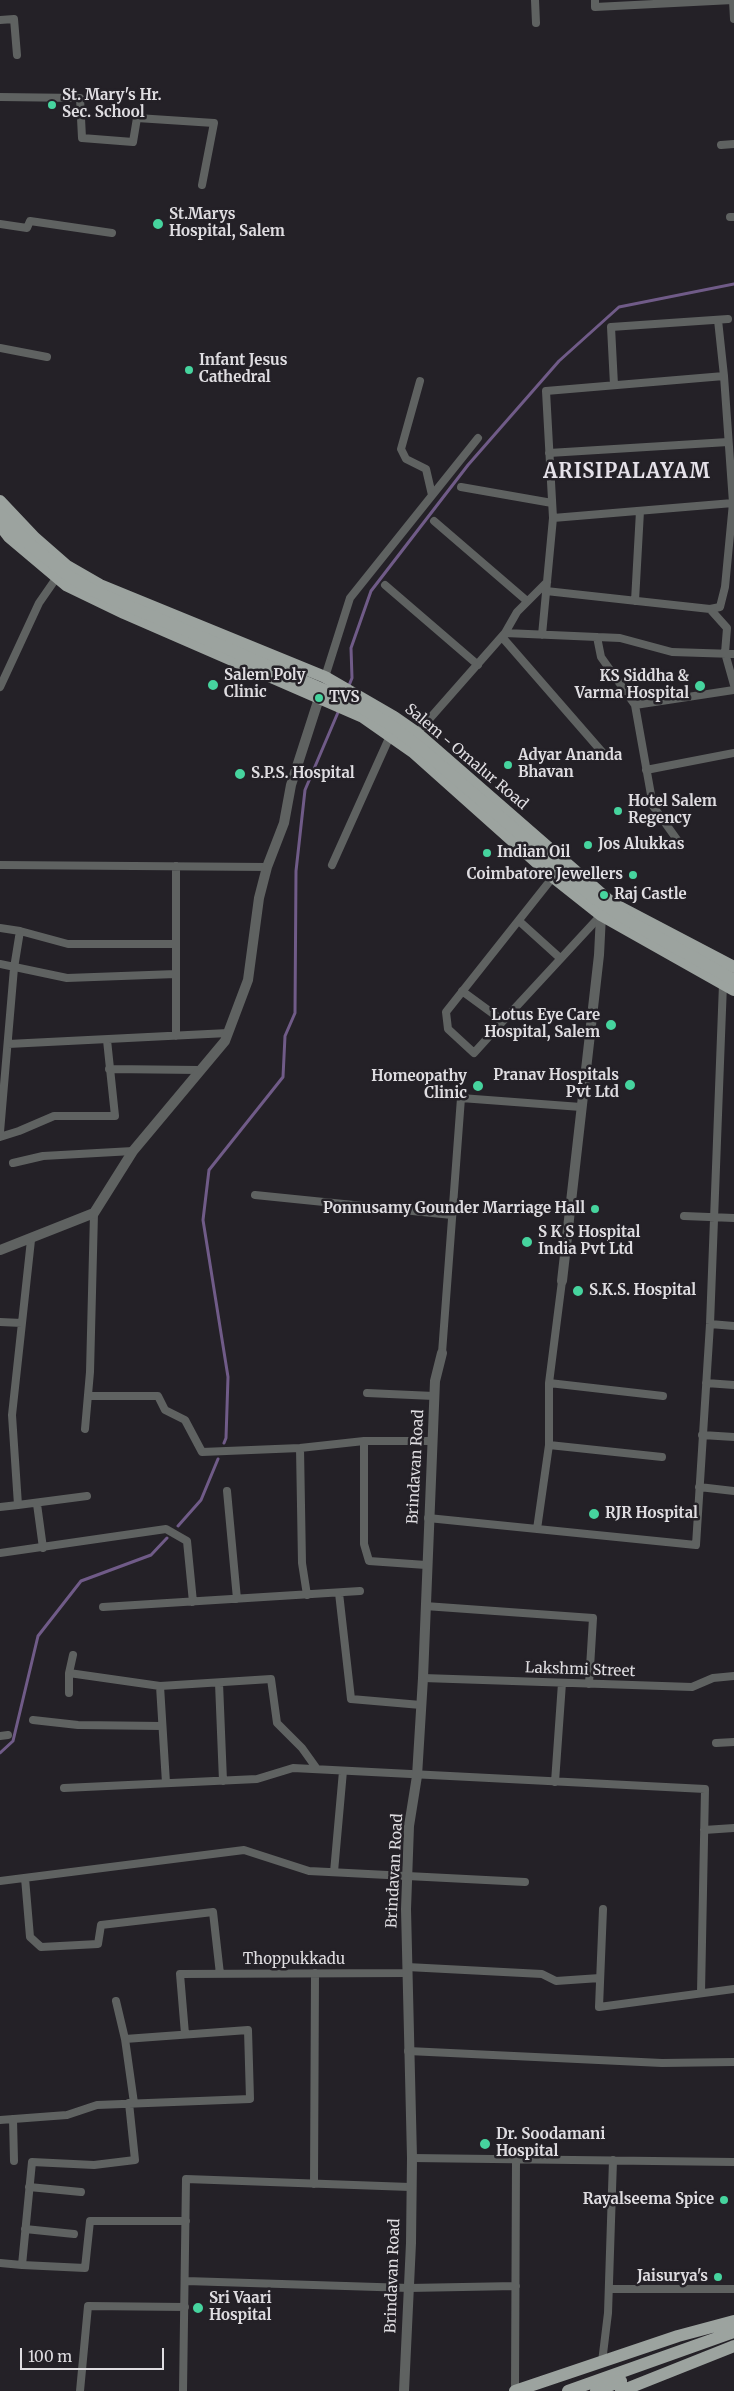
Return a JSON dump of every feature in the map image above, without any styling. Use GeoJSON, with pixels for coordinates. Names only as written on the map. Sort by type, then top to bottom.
{"type":"FeatureCollection","features":[{"type":"Feature","properties":{"kind":"main road"},"geometry":{"type":"LineString","coordinates":[[0,492],[28,521],[100,585]]}},
{"type":"Feature","properties":{"kind":"main road"},"geometry":{"type":"LineString","coordinates":[[0,501],[35,538],[67,566],[100,585]]}},
{"type":"Feature","properties":{"kind":"main road"},"geometry":{"type":"LineString","coordinates":[[0,515],[28,542],[69,576],[94,591],[350,701],[388,723],[423,750],[593,897],[730,985]]}},
{"type":"Feature","properties":{"kind":"main road"},"geometry":{"type":"LineString","coordinates":[[0,525],[9,537],[66,585],[124,613],[363,717],[413,752],[552,877],[601,915],[730,985]]}},
{"type":"Feature","properties":{"kind":"main road","name":"Salem - Omalur Road"},"geometry":{"type":"LineString","coordinates":[[100,585],[325,677],[348,690],[417,733],[558,858],[612,903],[734,967]]}},
{"type":"Feature","properties":{"kind":"main road"},"geometry":{"type":"LineString","coordinates":[[515,2391],[678,2336],[734,2321]]}},
{"type":"Feature","properties":{"kind":"main road"},"geometry":{"type":"LineString","coordinates":[[568,2391],[734,2332]]}},
{"type":"Feature","properties":{"kind":"main road"},"geometry":{"type":"LineString","coordinates":[[596,2391],[734,2341]]}},
{"type":"Feature","properties":{"kind":"main road"},"geometry":{"type":"LineString","coordinates":[[621,2391],[734,2346]]}},
{"type":"Feature","properties":{"kind":"street"},"geometry":{"type":"LineString","coordinates":[[535,0],[536,23]]}},
{"type":"Feature","properties":{"kind":"street"},"geometry":{"type":"LineString","coordinates":[[595,0],[596,7],[649,2],[733,0],[734,19]]}},
{"type":"Feature","properties":{"kind":"street"},"geometry":{"type":"LineString","coordinates":[[0,20],[14,19],[17,55]]}},
{"type":"Feature","properties":{"kind":"street"},"geometry":{"type":"LineString","coordinates":[[0,97],[80,98],[82,138],[133,142],[137,118],[214,123],[202,185]]}},
{"type":"Feature","properties":{"kind":"street"},"geometry":{"type":"LineString","coordinates":[[721,145],[734,144]]}},
{"type":"Feature","properties":{"kind":"street"},"geometry":{"type":"LineString","coordinates":[[0,224],[27,228],[30,220],[112,233]]}},
{"type":"Feature","properties":{"kind":"street"},"geometry":{"type":"LineString","coordinates":[[614,385],[611,327],[728,319]]}},
{"type":"Feature","properties":{"kind":"street"},"geometry":{"type":"LineString","coordinates":[[546,591],[710,609],[720,607],[725,587],[733,503],[732,464],[728,442],[718,320]]}},
{"type":"Feature","properties":{"kind":"street"},"geometry":{"type":"LineString","coordinates":[[0,348],[47,357]]}},
{"type":"Feature","properties":{"kind":"street"},"geometry":{"type":"LineString","coordinates":[[542,635],[553,518],[546,391],[724,376]]}},
{"type":"Feature","properties":{"kind":"street"},"geometry":{"type":"LineString","coordinates":[[420,381],[401,449],[406,459],[426,469],[432,495]]}},
{"type":"Feature","properties":{"kind":"street"},"geometry":{"type":"LineString","coordinates":[[85,1429],[88,1396],[94,1213],[133,1152],[199,1070],[225,1041],[248,980],[259,898],[267,867],[284,823],[291,785],[350,598],[478,438]]}},
{"type":"Feature","properties":{"kind":"street"},"geometry":{"type":"LineString","coordinates":[[549,453],[728,442]]}},
{"type":"Feature","properties":{"kind":"street"},"geometry":{"type":"LineString","coordinates":[[461,487],[552,503]]}},
{"type":"Feature","properties":{"kind":"street"},"geometry":{"type":"LineString","coordinates":[[553,518],[733,503]]}},
{"type":"Feature","properties":{"kind":"street"},"geometry":{"type":"LineString","coordinates":[[635,601],[640,511]]}},
{"type":"Feature","properties":{"kind":"street"},"geometry":{"type":"LineString","coordinates":[[434,521],[527,602]]}},
{"type":"Feature","properties":{"kind":"street"},"geometry":{"type":"LineString","coordinates":[[0,687],[39,603],[57,577]]}},
{"type":"Feature","properties":{"kind":"street"},"geometry":{"type":"LineString","coordinates":[[417,733],[504,635],[517,612],[547,582]]}},
{"type":"Feature","properties":{"kind":"street"},"geometry":{"type":"LineString","coordinates":[[385,585],[478,665]]}},
{"type":"Feature","properties":{"kind":"street"},"geometry":{"type":"LineString","coordinates":[[710,609],[727,628],[725,653],[734,686]]}},
{"type":"Feature","properties":{"kind":"street"},"geometry":{"type":"LineString","coordinates":[[504,635],[620,638],[672,652],[734,654]]}},
{"type":"Feature","properties":{"kind":"street"},"geometry":{"type":"LineString","coordinates":[[504,635],[603,753]]}},
{"type":"Feature","properties":{"kind":"street"},"geometry":{"type":"LineString","coordinates":[[597,637],[601,657],[635,705],[652,806],[678,840]]}},
{"type":"Feature","properties":{"kind":"street"},"geometry":{"type":"LineString","coordinates":[[635,705],[734,690]]}},
{"type":"Feature","properties":{"kind":"street"},"geometry":{"type":"LineString","coordinates":[[332,865],[390,736]]}},
{"type":"Feature","properties":{"kind":"street"},"geometry":{"type":"LineString","coordinates":[[646,770],[734,754]]}},
{"type":"Feature","properties":{"kind":"street"},"geometry":{"type":"LineString","coordinates":[[0,865],[267,867]]}},
{"type":"Feature","properties":{"kind":"street"},"geometry":{"type":"LineString","coordinates":[[176,866],[176,1036]]}},
{"type":"Feature","properties":{"kind":"street"},"geometry":{"type":"LineString","coordinates":[[552,877],[446,1012],[448,1029],[474,1053],[612,903]]}},
{"type":"Feature","properties":{"kind":"street"},"geometry":{"type":"LineString","coordinates":[[537,1529],[548,1445],[549,1383],[599,955],[601,915]]}},
{"type":"Feature","properties":{"kind":"street"},"geometry":{"type":"LineString","coordinates":[[519,921],[560,958]]}},
{"type":"Feature","properties":{"kind":"street"},"geometry":{"type":"LineString","coordinates":[[0,928],[20,931],[68,944],[176,944]]}},
{"type":"Feature","properties":{"kind":"street"},"geometry":{"type":"LineString","coordinates":[[0,1132],[14,968],[20,931]]}},
{"type":"Feature","properties":{"kind":"street"},"geometry":{"type":"LineString","coordinates":[[0,964],[67,978],[176,974]]}},
{"type":"Feature","properties":{"kind":"street"},"geometry":{"type":"LineString","coordinates":[[428,1518],[696,1545],[710,1324],[714,1217],[730,985]]}},
{"type":"Feature","properties":{"kind":"street"},"geometry":{"type":"LineString","coordinates":[[462,992],[503,1021]]}},
{"type":"Feature","properties":{"kind":"street"},"geometry":{"type":"LineString","coordinates":[[8,1044],[228,1033]]}},
{"type":"Feature","properties":{"kind":"street"},"geometry":{"type":"LineString","coordinates":[[0,1137],[19,1132],[54,1116],[115,1116],[107,1040]]}},
{"type":"Feature","properties":{"kind":"street"},"geometry":{"type":"LineString","coordinates":[[109,1069],[199,1070]]}},
{"type":"Feature","properties":{"kind":"street"},"geometry":{"type":"LineString","coordinates":[[442,1354],[461,1098],[580,1107]]}},
{"type":"Feature","properties":{"kind":"street"},"geometry":{"type":"LineString","coordinates":[[13,1163],[52,1156],[133,1152]]}},
{"type":"Feature","properties":{"kind":"street"},"geometry":{"type":"LineString","coordinates":[[255,1195],[452,1215]]}},
{"type":"Feature","properties":{"kind":"street"},"geometry":{"type":"LineString","coordinates":[[0,1250],[31,1240],[94,1213]]}},
{"type":"Feature","properties":{"kind":"street"},"geometry":{"type":"LineString","coordinates":[[684,1216],[734,1218]]}},
{"type":"Feature","properties":{"kind":"street"},"geometry":{"type":"LineString","coordinates":[[18,1505],[12,1415],[31,1240]]}},
{"type":"Feature","properties":{"kind":"street"},"geometry":{"type":"LineString","coordinates":[[0,1322],[22,1323]]}},
{"type":"Feature","properties":{"kind":"street"},"geometry":{"type":"LineString","coordinates":[[710,1324],[734,1326]]}},
{"type":"Feature","properties":{"kind":"street","name":"Brindavan Road"},"geometry":{"type":"LineString","coordinates":[[404,2391],[412,2158],[408,2051],[407,1876],[409,1826],[417,1776],[423,1678],[426,1565],[435,1381],[442,1354]]}},
{"type":"Feature","properties":{"kind":"street"},"geometry":{"type":"LineString","coordinates":[[549,1383],[663,1396]]}},
{"type":"Feature","properties":{"kind":"street"},"geometry":{"type":"LineString","coordinates":[[706,1383],[734,1386]]}},
{"type":"Feature","properties":{"kind":"street"},"geometry":{"type":"LineString","coordinates":[[367,1393],[434,1396]]}},
{"type":"Feature","properties":{"kind":"street"},"geometry":{"type":"LineString","coordinates":[[88,1396],[158,1396],[165,1410],[185,1420],[202,1452],[300,1448],[364,1441],[432,1441]]}},
{"type":"Feature","properties":{"kind":"street"},"geometry":{"type":"LineString","coordinates":[[702,1435],[734,1437]]}},
{"type":"Feature","properties":{"kind":"street"},"geometry":{"type":"LineString","coordinates":[[364,1441],[364,1544],[369,1561],[426,1565]]}},
{"type":"Feature","properties":{"kind":"street"},"geometry":{"type":"LineString","coordinates":[[548,1445],[662,1457]]}},
{"type":"Feature","properties":{"kind":"street"},"geometry":{"type":"LineString","coordinates":[[300,1448],[302,1563],[307,1595]]}},
{"type":"Feature","properties":{"kind":"street"},"geometry":{"type":"LineString","coordinates":[[699,1487],[734,1491]]}},
{"type":"Feature","properties":{"kind":"street"},"geometry":{"type":"LineString","coordinates":[[227,1491],[237,1599]]}},
{"type":"Feature","properties":{"kind":"street"},"geometry":{"type":"LineString","coordinates":[[0,1507],[37,1504],[87,1496]]}},
{"type":"Feature","properties":{"kind":"street"},"geometry":{"type":"LineString","coordinates":[[37,1504],[43,1548]]}},
{"type":"Feature","properties":{"kind":"street"},"geometry":{"type":"LineString","coordinates":[[0,1553],[166,1529],[187,1541],[193,1602]]}},
{"type":"Feature","properties":{"kind":"street"},"geometry":{"type":"LineString","coordinates":[[103,1607],[360,1591]]}},
{"type":"Feature","properties":{"kind":"street"},"geometry":{"type":"LineString","coordinates":[[339,1593],[351,1699],[421,1705]]}},
{"type":"Feature","properties":{"kind":"street"},"geometry":{"type":"LineString","coordinates":[[425,1606],[593,1618],[589,1684]]}},
{"type":"Feature","properties":{"kind":"street"},"geometry":{"type":"LineString","coordinates":[[69,1693],[69,1673],[73,1655]]}},
{"type":"Feature","properties":{"kind":"street"},"geometry":{"type":"LineString","coordinates":[[69,1673],[160,1686],[271,1679],[277,1723],[302,1748],[317,1769]]}},
{"type":"Feature","properties":{"kind":"street","name":"Lakshmi Street"},"geometry":{"type":"LineString","coordinates":[[423,1678],[692,1687],[713,1678],[734,1676]]}},
{"type":"Feature","properties":{"kind":"street"},"geometry":{"type":"LineString","coordinates":[[219,1683],[223,1781]]}},
{"type":"Feature","properties":{"kind":"street"},"geometry":{"type":"LineString","coordinates":[[556,1782],[562,1683]]}},
{"type":"Feature","properties":{"kind":"street"},"geometry":{"type":"LineString","coordinates":[[160,1686],[166,1783]]}},
{"type":"Feature","properties":{"kind":"street"},"geometry":{"type":"LineString","coordinates":[[34,1720],[78,1725],[162,1726]]}},
{"type":"Feature","properties":{"kind":"street"},"geometry":{"type":"LineString","coordinates":[[716,1743],[734,1742]]}},
{"type":"Feature","properties":{"kind":"street"},"geometry":{"type":"LineString","coordinates":[[64,1788],[257,1780],[293,1768],[417,1776],[705,1789],[701,1994]]}},
{"type":"Feature","properties":{"kind":"street"},"geometry":{"type":"LineString","coordinates":[[334,1872],[343,1771]]}},
{"type":"Feature","properties":{"kind":"street"},"geometry":{"type":"LineString","coordinates":[[704,1830],[734,1828]]}},
{"type":"Feature","properties":{"kind":"street"},"geometry":{"type":"LineString","coordinates":[[0,1881],[244,1850],[309,1871],[525,1882]]}},
{"type":"Feature","properties":{"kind":"street"},"geometry":{"type":"LineString","coordinates":[[25,1878],[30,1938],[41,1947],[98,1944],[101,1925],[214,1912],[220,1974]]}},
{"type":"Feature","properties":{"kind":"street"},"geometry":{"type":"LineString","coordinates":[[603,1909],[598,2007],[734,1989]]}},
{"type":"Feature","properties":{"kind":"street","name":"Thoppukkadu"},"geometry":{"type":"LineString","coordinates":[[185,2034],[180,1974],[407,1970],[542,1974],[556,1981],[600,1978]]}},
{"type":"Feature","properties":{"kind":"street"},"geometry":{"type":"LineString","coordinates":[[314,2184],[315,1973]]}},
{"type":"Feature","properties":{"kind":"street"},"geometry":{"type":"LineString","coordinates":[[22,2265],[32,2162],[94,2165],[135,2160],[125,2039],[116,2002]]}},
{"type":"Feature","properties":{"kind":"street"},"geometry":{"type":"LineString","coordinates":[[0,2120],[67,2115],[97,2105],[250,2099],[248,2030],[125,2039]]}},
{"type":"Feature","properties":{"kind":"street"},"geometry":{"type":"LineString","coordinates":[[408,2051],[662,2063],[734,2062]]}},
{"type":"Feature","properties":{"kind":"street"},"geometry":{"type":"LineString","coordinates":[[14,2119],[14,2161]]}},
{"type":"Feature","properties":{"kind":"street"},"geometry":{"type":"LineString","coordinates":[[412,2158],[734,2162]]}},
{"type":"Feature","properties":{"kind":"street"},"geometry":{"type":"LineString","coordinates":[[515,2391],[516,2159]]}},
{"type":"Feature","properties":{"kind":"street"},"geometry":{"type":"LineString","coordinates":[[602,2362],[609,2289],[613,2160]]}},
{"type":"Feature","properties":{"kind":"street"},"geometry":{"type":"LineString","coordinates":[[183,2391],[186,2179],[410,2187]]}},
{"type":"Feature","properties":{"kind":"street"},"geometry":{"type":"LineString","coordinates":[[29,2187],[81,2192]]}},
{"type":"Feature","properties":{"kind":"street"},"geometry":{"type":"LineString","coordinates":[[0,2262],[85,2268],[90,2221],[186,2221]]}},
{"type":"Feature","properties":{"kind":"street"},"geometry":{"type":"LineString","coordinates":[[25,2229],[74,2234]]}},
{"type":"Feature","properties":{"kind":"street"},"geometry":{"type":"LineString","coordinates":[[186,2281],[409,2288],[516,2286]]}},
{"type":"Feature","properties":{"kind":"street"},"geometry":{"type":"LineString","coordinates":[[609,2289],[734,2289]]}},
{"type":"Feature","properties":{"kind":"street"},"geometry":{"type":"LineString","coordinates":[[80,2391],[88,2306],[185,2307]]}},
{"type":"Feature","properties":{"kind":"waterway"},"geometry":{"type":"LineString","coordinates":[[348,688],[352,678],[351,648],[371,591],[468,465],[559,361],[619,307],[734,284]]}},
{"type":"Feature","properties":{"kind":"waterway"},"geometry":{"type":"LineString","coordinates":[[224,1443],[226,1438],[228,1377],[203,1220],[209,1170],[283,1077],[285,1036],[295,1013],[296,871],[305,790],[339,710]]}},
{"type":"Feature","properties":{"kind":"waterway"},"geometry":{"type":"LineString","coordinates":[[178,1526],[201,1500],[218,1459]]}},
{"type":"Feature","properties":{"kind":"waterway"},"geometry":{"type":"LineString","coordinates":[[0,1753],[13,1741],[38,1636],[81,1581],[151,1555],[167,1538]]}},
{"type":"Feature","properties":{"kind":"place","name":"St. Mary's Hr. Sec. School"},"geometry":{"type":"Point","coordinates":[52,105]}},
{"type":"Feature","properties":{"kind":"place","name":"St.Marys Hospital, Salem"},"geometry":{"type":"Point","coordinates":[158,224]}},
{"type":"Feature","properties":{"kind":"place","name":"Infant Jesus Cathedral"},"geometry":{"type":"Point","coordinates":[189,370]}},
{"type":"Feature","properties":{"kind":"place","name":"Salem Poly Clinic"},"geometry":{"type":"Point","coordinates":[213,685]}},
{"type":"Feature","properties":{"kind":"place","name":"KS Siddha & Varma Hospital"},"geometry":{"type":"Point","coordinates":[700,686]}},
{"type":"Feature","properties":{"kind":"place","name":"TVS"},"geometry":{"type":"Point","coordinates":[319,698]}},
{"type":"Feature","properties":{"kind":"place","name":"Adyar Ananda Bhavan"},"geometry":{"type":"Point","coordinates":[508,765]}},
{"type":"Feature","properties":{"kind":"place","name":"S.P.S. Hospital"},"geometry":{"type":"Point","coordinates":[240,774]}},
{"type":"Feature","properties":{"kind":"place","name":"Hotel Salem Regency"},"geometry":{"type":"Point","coordinates":[618,811]}},
{"type":"Feature","properties":{"kind":"place","name":"Jos Alukkas"},"geometry":{"type":"Point","coordinates":[588,845]}},
{"type":"Feature","properties":{"kind":"place","name":"Indian Oil"},"geometry":{"type":"Point","coordinates":[487,853]}},
{"type":"Feature","properties":{"kind":"place","name":"Coimbatore Jewellers"},"geometry":{"type":"Point","coordinates":[633,875]}},
{"type":"Feature","properties":{"kind":"place","name":"Raj Castle"},"geometry":{"type":"Point","coordinates":[604,895]}},
{"type":"Feature","properties":{"kind":"place","name":"Lotus Eye Care Hospital, Salem"},"geometry":{"type":"Point","coordinates":[611,1025]}},
{"type":"Feature","properties":{"kind":"place","name":"Pranav Hospitals Pvt Ltd"},"geometry":{"type":"Point","coordinates":[630,1085]}},
{"type":"Feature","properties":{"kind":"place","name":"Homeopathy Clinic"},"geometry":{"type":"Point","coordinates":[478,1086]}},
{"type":"Feature","properties":{"kind":"place","name":"Ponnusamy Gounder Marriage Hall"},"geometry":{"type":"Point","coordinates":[595,1209]}},
{"type":"Feature","properties":{"kind":"place","name":"S K S Hospital India Pvt Ltd"},"geometry":{"type":"Point","coordinates":[527,1242]}},
{"type":"Feature","properties":{"kind":"place","name":"S.K.S. Hospital"},"geometry":{"type":"Point","coordinates":[578,1291]}},
{"type":"Feature","properties":{"kind":"place","name":"RJR Hospital"},"geometry":{"type":"Point","coordinates":[594,1514]}},
{"type":"Feature","properties":{"kind":"place","name":"Dr. Soodamani Hospital"},"geometry":{"type":"Point","coordinates":[485,2144]}},
{"type":"Feature","properties":{"kind":"place","name":"Rayalseema Spice"},"geometry":{"type":"Point","coordinates":[724,2200]}},
{"type":"Feature","properties":{"kind":"place","name":"Jaisurya's"},"geometry":{"type":"Point","coordinates":[718,2277]}},
{"type":"Feature","properties":{"kind":"place","name":"Sri Vaari Hospital"},"geometry":{"type":"Point","coordinates":[198,2308]}},
{"type":"Feature","properties":{"kind":"district","name":"ARISIPALAYAM"},"geometry":{"type":"Point","coordinates":[627,472]}}]}
